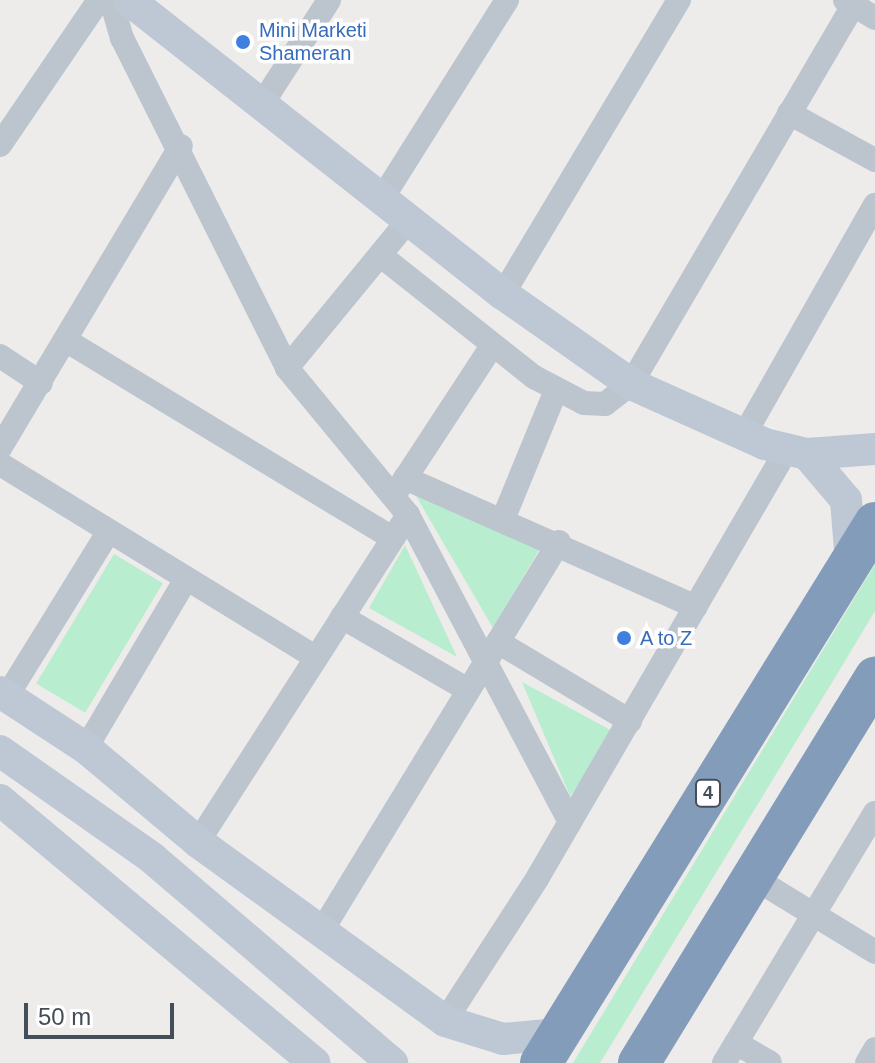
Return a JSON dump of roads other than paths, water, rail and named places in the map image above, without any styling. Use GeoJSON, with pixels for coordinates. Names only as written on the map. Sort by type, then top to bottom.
{"type":"FeatureCollection","features":[{"type":"Feature","properties":{"kind":"highway","name":"4"},"geometry":{"type":"LineString","coordinates":[[549,1049],[875,523]]}},
{"type":"Feature","properties":{"kind":"highway"},"geometry":{"type":"LineString","coordinates":[[639,1063],[875,678]]}},
{"type":"Feature","properties":{"kind":"street"},"geometry":{"type":"LineString","coordinates":[[3,132],[99,0]]}},
{"type":"Feature","properties":{"kind":"street"},"geometry":{"type":"LineString","coordinates":[[111,0],[122,38],[181,146],[287,368],[402,497],[493,651],[570,822]]}},
{"type":"Feature","properties":{"kind":"street"},"geometry":{"type":"LineString","coordinates":[[264,101],[329,0]]}},
{"type":"Feature","properties":{"kind":"street"},"geometry":{"type":"LineString","coordinates":[[383,197],[507,0]]}},
{"type":"Feature","properties":{"kind":"street"},"geometry":{"type":"LineString","coordinates":[[503,294],[679,0]]}},
{"type":"Feature","properties":{"kind":"street"},"geometry":{"type":"LineString","coordinates":[[380,255],[492,346],[556,390],[605,404],[631,384],[851,2],[875,18]]}},
{"type":"Feature","properties":{"kind":"street"},"geometry":{"type":"LineString","coordinates":[[140,3],[503,294],[631,384],[743,437],[797,452],[875,449]]}},
{"type":"Feature","properties":{"kind":"street"},"geometry":{"type":"LineString","coordinates":[[789,113],[875,160]]}},
{"type":"Feature","properties":{"kind":"street"},"geometry":{"type":"LineString","coordinates":[[0,448],[67,341],[181,146]]}},
{"type":"Feature","properties":{"kind":"street"},"geometry":{"type":"LineString","coordinates":[[743,437],[875,205]]}},
{"type":"Feature","properties":{"kind":"street"},"geometry":{"type":"LineString","coordinates":[[287,368],[410,218]]}},
{"type":"Feature","properties":{"kind":"street"},"geometry":{"type":"LineString","coordinates":[[67,341],[392,538]]}},
{"type":"Feature","properties":{"kind":"street"},"geometry":{"type":"LineString","coordinates":[[198,842],[392,538],[402,497],[492,346]]}},
{"type":"Feature","properties":{"kind":"street"},"geometry":{"type":"LineString","coordinates":[[0,356],[41,383]]}},
{"type":"Feature","properties":{"kind":"street"},"geometry":{"type":"LineString","coordinates":[[504,517],[556,390]]}},
{"type":"Feature","properties":{"kind":"street"},"geometry":{"type":"LineString","coordinates":[[797,452],[846,500],[851,564]]}},
{"type":"Feature","properties":{"kind":"street"},"geometry":{"type":"LineString","coordinates":[[445,1021],[570,822],[696,607],[797,452]]}},
{"type":"Feature","properties":{"kind":"street"},"geometry":{"type":"LineString","coordinates":[[0,464],[316,658]]}},
{"type":"Feature","properties":{"kind":"street"},"geometry":{"type":"LineString","coordinates":[[402,497],[504,517],[696,607]]}},
{"type":"Feature","properties":{"kind":"street"},"geometry":{"type":"LineString","coordinates":[[109,531],[3,694],[86,748],[198,842],[445,1021],[549,1049]]}},
{"type":"Feature","properties":{"kind":"street"},"geometry":{"type":"LineString","coordinates":[[321,932],[559,542]]}},
{"type":"Feature","properties":{"kind":"street"},"geometry":{"type":"LineString","coordinates":[[86,748],[186,579]]}},
{"type":"Feature","properties":{"kind":"street"},"geometry":{"type":"LineString","coordinates":[[342,617],[468,690]]}},
{"type":"Feature","properties":{"kind":"street"},"geometry":{"type":"LineString","coordinates":[[493,651],[630,721]]}},
{"type":"Feature","properties":{"kind":"street"},"geometry":{"type":"LineString","coordinates":[[0,751],[66,794],[152,858],[392,1063]]}},
{"type":"Feature","properties":{"kind":"street"},"geometry":{"type":"LineString","coordinates":[[40,829],[66,794]]}},
{"type":"Feature","properties":{"kind":"street"},"geometry":{"type":"LineString","coordinates":[[0,800],[40,829],[315,1063]]}},
{"type":"Feature","properties":{"kind":"street"},"geometry":{"type":"LineString","coordinates":[[770,1063],[730,1053],[875,813]]}},
{"type":"Feature","properties":{"kind":"street"},"geometry":{"type":"LineString","coordinates":[[754,878],[875,952]]}},
{"type":"Feature","properties":{"kind":"street"},"geometry":{"type":"LineString","coordinates":[[867,1063],[875,1049]]}},
{"type":"Feature","properties":{"kind":"place","name":"Mini Marketi Shameran"},"geometry":{"type":"Point","coordinates":[243,42]}},
{"type":"Feature","properties":{"kind":"place","name":"A to Z"},"geometry":{"type":"Point","coordinates":[624,638]}}]}
